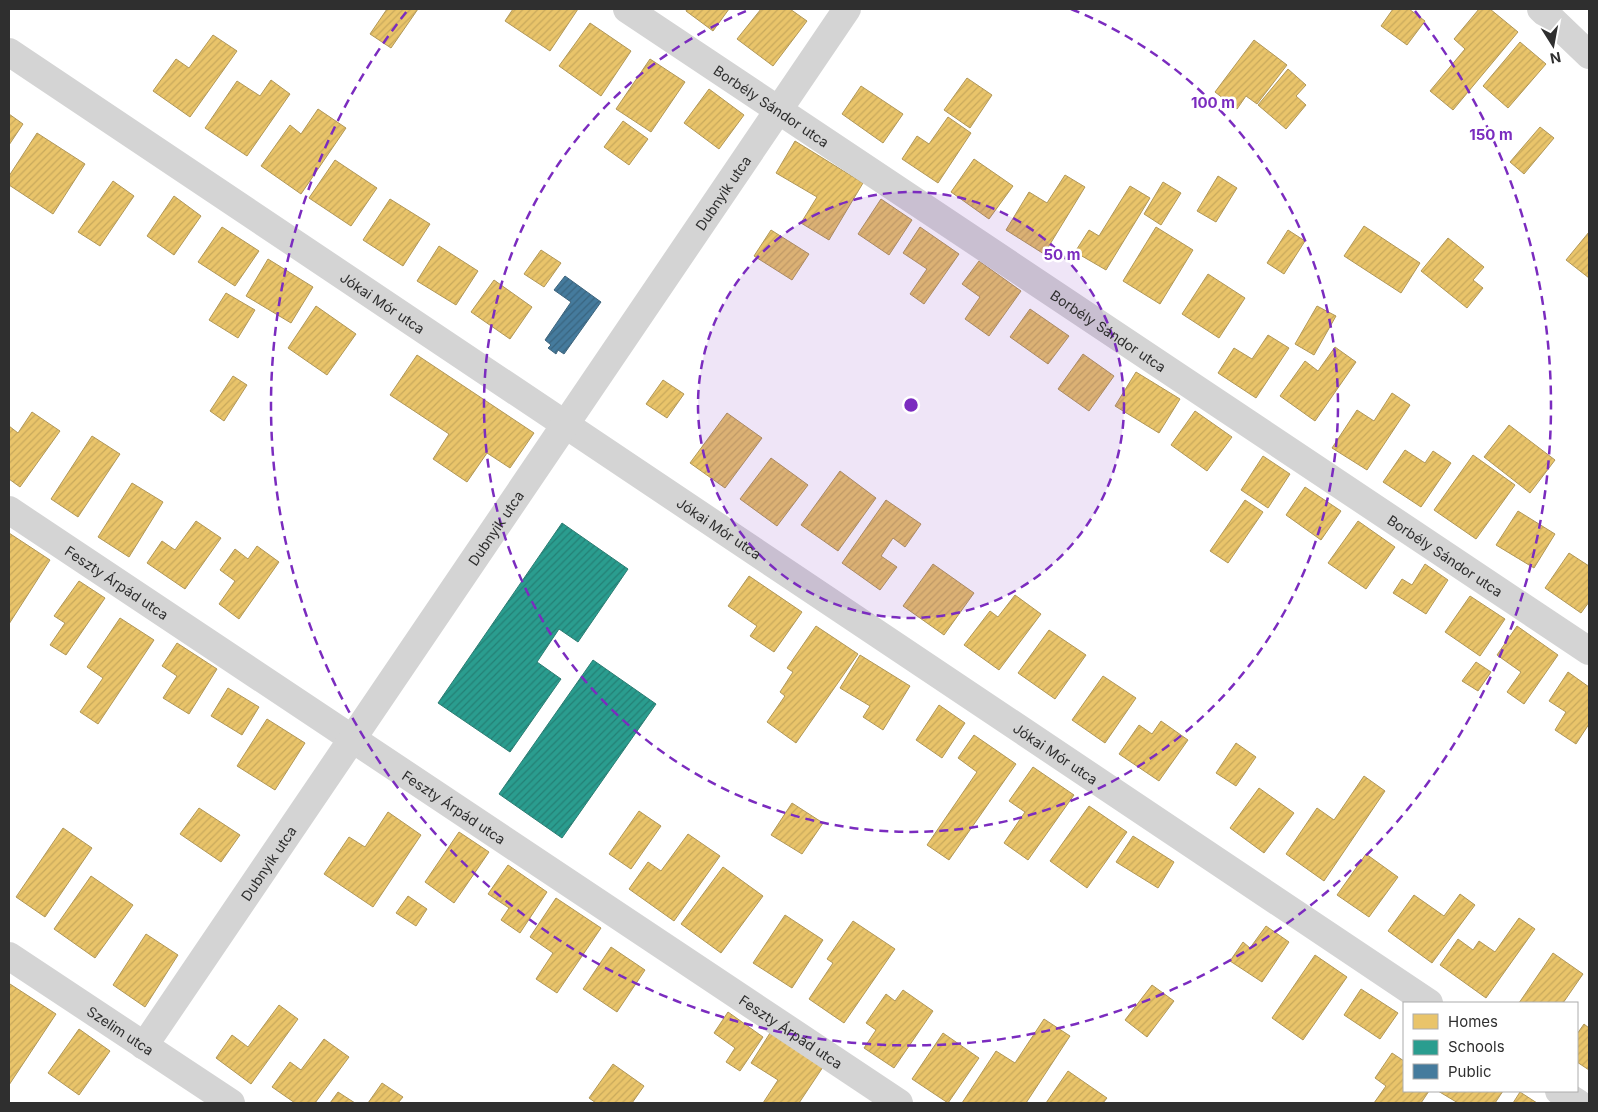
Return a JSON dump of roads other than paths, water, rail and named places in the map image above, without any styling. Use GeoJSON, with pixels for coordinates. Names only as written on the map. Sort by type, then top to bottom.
{"type":"FeatureCollection","features":[{"type":"Feature","properties":{"kind":"street","name":"Borbély Sándor utca"},"geometry":{"type":"LineString","coordinates":[[627,9],[1589,651]]}},
{"type":"Feature","properties":{"kind":"street","name":"Dubnyik utca"},"geometry":{"type":"LineString","coordinates":[[144,1046],[847,9]]}},
{"type":"Feature","properties":{"kind":"street"},"geometry":{"type":"LineString","coordinates":[[1540,9],[1589,55]]}},
{"type":"Feature","properties":{"kind":"street","name":"Jókai Mór utca"},"geometry":{"type":"LineString","coordinates":[[9,52],[1428,1002]]}},
{"type":"Feature","properties":{"kind":"street","name":"Feszty Árpád utca"},"geometry":{"type":"LineString","coordinates":[[9,510],[899,1103]]}},
{"type":"Feature","properties":{"kind":"street","name":"Szelim utca"},"geometry":{"type":"LineString","coordinates":[[9,956],[231,1103]]}},
{"type":"Feature","properties":{"kind":"street"},"geometry":{"type":"LineString","coordinates":[[1561,1092],[1578,1103]]}}]}
